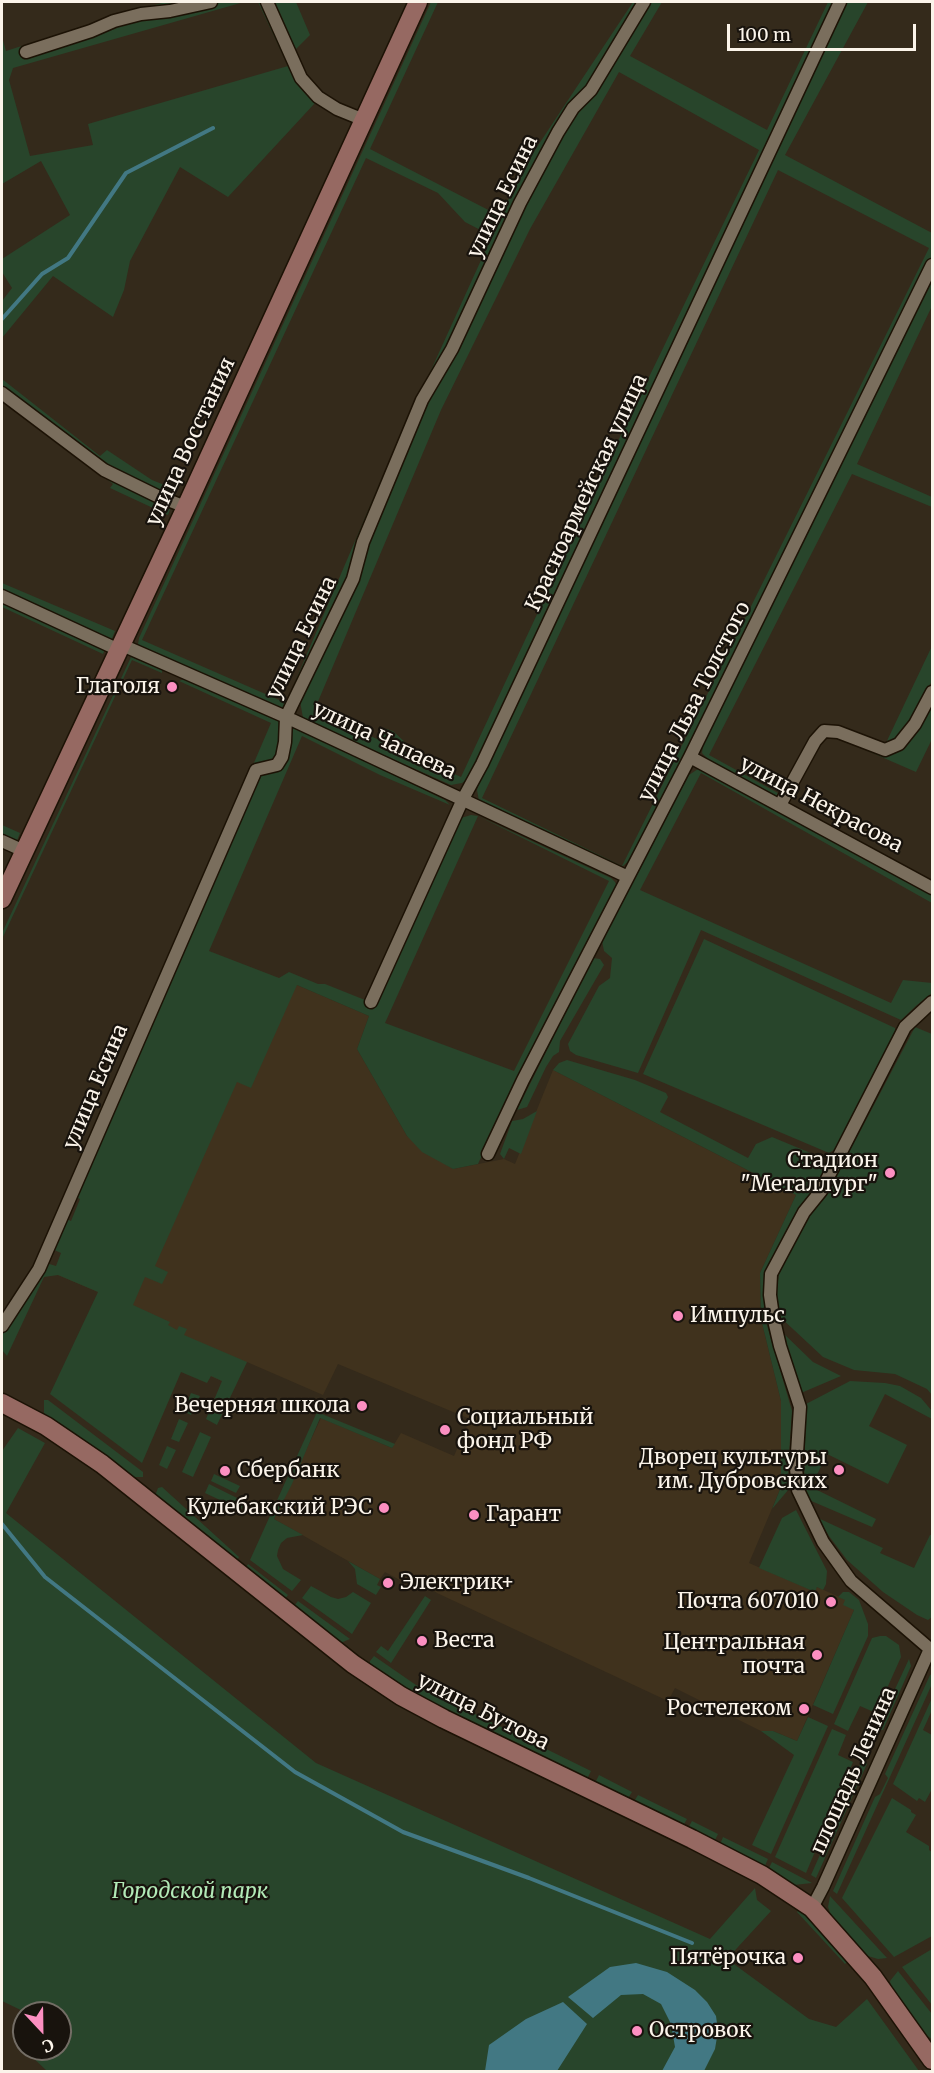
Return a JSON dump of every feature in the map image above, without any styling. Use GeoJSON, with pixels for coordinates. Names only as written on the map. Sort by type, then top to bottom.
{"type":"FeatureCollection","features":[{"type":"Feature","properties":{"kind":"street"},"geometry":{"type":"LineString","coordinates":[[26,52],[114,21],[211,2]]}},
{"type":"Feature","properties":{"kind":"street"},"geometry":{"type":"LineString","coordinates":[[267,2],[301,78],[318,97],[337,109],[364,120]]}},
{"type":"Feature","properties":{"kind":"street","name":"улица Восстания"},"geometry":{"type":"LineString","coordinates":[[2,899],[186,507],[418,2]]}},
{"type":"Feature","properties":{"kind":"street","name":"улица Есина"},"geometry":{"type":"LineString","coordinates":[[2,1326],[39,1269],[256,770],[277,765],[282,757],[286,717],[353,579],[363,542],[422,400],[452,349],[520,203],[558,132],[573,108],[591,90],[644,2]]}},
{"type":"Feature","properties":{"kind":"street","name":"Красноармейская улица"},"geometry":{"type":"LineString","coordinates":[[371,1002],[463,799],[482,764],[840,2]]}},
{"type":"Feature","properties":{"kind":"street","name":"улица Льва Толстого"},"geometry":{"type":"LineString","coordinates":[[488,1154],[523,1080],[690,757],[933,265]]}},
{"type":"Feature","properties":{"kind":"street"},"geometry":{"type":"LineString","coordinates":[[2,393],[105,470],[157,496],[186,507]]}},
{"type":"Feature","properties":{"kind":"street","name":"улица Чапаева"},"geometry":{"type":"LineString","coordinates":[[2,596],[286,717],[628,877]]}},
{"type":"Feature","properties":{"kind":"street"},"geometry":{"type":"LineString","coordinates":[[780,805],[815,741],[824,731],[838,732],[885,750],[899,744],[915,724],[933,692]]}},
{"type":"Feature","properties":{"kind":"street","name":"улица Некрасова"},"geometry":{"type":"LineString","coordinates":[[690,757],[933,888]]}},
{"type":"Feature","properties":{"kind":"street"},"geometry":{"type":"LineString","coordinates":[[2,841],[24,851]]}},
{"type":"Feature","properties":{"kind":"street","name":"площадь Ленина"},"geometry":{"type":"LineString","coordinates":[[812,1908],[930,1649],[851,1581],[823,1542],[798,1490],[796,1467],[800,1407],[780,1346],[773,1316],[770,1295],[771,1274],[804,1212],[821,1191],[905,1027],[933,1002]]}},
{"type":"Feature","properties":{"kind":"street","name":"улица Бутова"},"geometry":{"type":"LineString","coordinates":[[2,1403],[46,1426],[102,1464],[353,1664],[401,1696],[702,1844],[762,1875],[812,1908],[873,1977],[933,2060]]}},
{"type":"Feature","properties":{"kind":"shaded area"},"geometry":{"type":"Polygon","coordinates":[[[194,946],[297,985],[369,1016],[357,1049],[407,1136],[453,1169],[504,1159],[515,1164],[553,1070],[796,1195],[760,1273],[761,1319],[781,1401],[781,1487],[749,1563],[814,1591],[817,1587],[846,1600],[854,1610],[797,1741],[773,1731],[761,1731],[675,1688],[668,1701],[437,1593],[424,1583],[418,1590],[385,1572],[380,1579],[274,1519],[321,1418],[392,1448],[401,1433],[454,1456],[470,1419],[338,1364],[323,1395],[247,1362],[238,1379],[222,1381],[90,1324],[103,1294],[58,1275],[194,946]]]}},
{"type":"Feature","properties":{"kind":"green space"},"geometry":{"type":"Polygon","coordinates":[[[166,2],[200,2],[114,23],[171,14],[222,2],[244,2],[13,68],[9,80],[30,156],[93,145],[88,124],[288,66],[258,2],[264,2],[298,81],[315,103],[228,197],[180,167],[130,261],[124,290],[113,317],[53,276],[2,338],[2,301],[12,288],[2,272],[2,259],[70,215],[41,161],[2,184],[2,37],[6,51],[166,2]]]}},
{"type":"Feature","properties":{"kind":"green space"},"geometry":{"type":"Polygon","coordinates":[[[272,2],[296,2],[310,35],[293,52],[272,2]]]}},
{"type":"Feature","properties":{"kind":"green space"},"geometry":{"type":"Polygon","coordinates":[[[431,2],[438,2],[370,149],[500,216],[531,156],[633,2],[640,2],[502,231],[349,577],[286,709],[143,649],[138,644],[431,2]],[[366,158],[142,640],[286,703],[381,480],[492,236],[465,222],[438,193],[366,158]]]}},
{"type":"Feature","properties":{"kind":"green space"},"geometry":{"type":"Polygon","coordinates":[[[650,2],[662,2],[630,56],[767,130],[828,2],[835,2],[470,777],[462,783],[451,785],[303,718],[300,701],[427,402],[561,135],[576,110],[595,94],[650,2]],[[619,72],[530,229],[441,410],[314,711],[377,739],[383,728],[393,731],[407,744],[404,751],[461,777],[618,441],[759,150],[619,72]]]}},
{"type":"Feature","properties":{"kind":"green space"},"geometry":{"type":"Polygon","coordinates":[[[846,2],[868,2],[785,155],[932,233],[932,258],[632,858],[623,866],[616,867],[479,801],[477,790],[480,778],[846,2]],[[778,170],[482,798],[622,866],[929,248],[778,170]]]}},
{"type":"Feature","properties":{"kind":"green space"},"geometry":{"type":"Polygon","coordinates":[[[932,278],[932,306],[857,464],[932,497],[932,507],[852,474],[709,755],[778,793],[776,797],[708,759],[702,753],[704,740],[932,278]]]}},
{"type":"Feature","properties":{"kind":"green space"},"geometry":{"type":"Polygon","coordinates":[[[2,379],[100,456],[107,450],[152,480],[177,490],[174,498],[105,465],[2,385],[2,379]]]}},
{"type":"Feature","properties":{"kind":"green space"},"geometry":{"type":"Polygon","coordinates":[[[99,473],[171,507],[168,515],[110,488],[113,484],[99,473]]]}},
{"type":"Feature","properties":{"kind":"green space"},"geometry":{"type":"Polygon","coordinates":[[[2,583],[115,631],[111,641],[2,591],[2,583]]]}},
{"type":"Feature","properties":{"kind":"green space"},"geometry":{"type":"Polygon","coordinates":[[[2,601],[105,649],[103,654],[2,607],[2,601]]]}},
{"type":"Feature","properties":{"kind":"green space"},"geometry":{"type":"Polygon","coordinates":[[[932,646],[932,681],[899,739],[885,745],[932,646]]]}},
{"type":"Feature","properties":{"kind":"green space"},"geometry":{"type":"Polygon","coordinates":[[[131,657],[162,670],[162,673],[132,660],[2,939],[2,933],[131,657]]]}},
{"type":"Feature","properties":{"kind":"green space"},"geometry":{"type":"Polygon","coordinates":[[[184,679],[281,721],[279,754],[273,761],[253,765],[271,723],[179,681],[184,679]]]}},
{"type":"Feature","properties":{"kind":"green space"},"geometry":{"type":"Polygon","coordinates":[[[932,704],[932,739],[916,772],[831,735],[884,753],[902,749],[919,728],[932,704]]]}},
{"type":"Feature","properties":{"kind":"green space"},"geometry":{"type":"Polygon","coordinates":[[[291,725],[445,800],[450,805],[380,775],[302,736],[209,951],[279,978],[289,972],[318,984],[325,984],[365,1000],[375,1008],[461,818],[471,815],[478,816],[611,878],[617,887],[519,1073],[478,1164],[453,1169],[422,1152],[407,1136],[357,1049],[369,1016],[297,985],[251,1088],[237,1082],[155,1266],[168,1272],[162,1284],[145,1277],[133,1305],[170,1322],[168,1325],[177,1330],[179,1326],[187,1329],[184,1335],[247,1362],[217,1425],[206,1419],[222,1381],[211,1376],[207,1383],[181,1372],[142,1463],[50,1394],[98,1292],[58,1275],[44,1277],[7,1356],[2,1350],[2,1332],[42,1273],[46,1263],[56,1266],[61,1253],[52,1249],[65,1218],[71,1221],[80,1199],[74,1196],[259,774],[271,773],[281,768],[289,756],[291,725]],[[478,816],[385,1023],[514,1071],[609,881],[478,816]]]}},
{"type":"Feature","properties":{"kind":"green space"},"geometry":{"type":"Polygon","coordinates":[[[698,769],[705,770],[932,893],[932,903],[701,773],[640,890],[891,1003],[903,980],[932,983],[932,993],[901,1020],[701,930],[638,1073],[576,1055],[570,1051],[568,1044],[599,986],[610,978],[612,958],[604,951],[602,941],[689,775],[698,769]]]}},
{"type":"Feature","properties":{"kind":"green space"},"geometry":{"type":"Polygon","coordinates":[[[2,825],[20,833],[16,843],[2,836],[2,825]]]}},
{"type":"Feature","properties":{"kind":"green space"},"geometry":{"type":"Polygon","coordinates":[[[704,939],[895,1028],[895,1036],[838,1147],[829,1153],[643,1074],[704,939]]]}},
{"type":"Feature","properties":{"kind":"green space"},"geometry":{"type":"Polygon","coordinates":[[[593,958],[600,959],[604,965],[560,1041],[559,1052],[553,1056],[546,1067],[527,1107],[517,1110],[593,958]]]}},
{"type":"Feature","properties":{"kind":"green space","name":"Стадион \"Металлург\""},"geometry":{"type":"Polygon","coordinates":[[[915,1027],[932,1034],[932,1395],[927,1389],[895,1374],[854,1370],[823,1357],[779,1316],[776,1295],[779,1274],[808,1216],[825,1198],[915,1027]]]}},
{"type":"Feature","properties":{"kind":"green space"},"geometry":{"type":"Polygon","coordinates":[[[567,1060],[635,1080],[666,1093],[668,1097],[660,1112],[748,1158],[756,1144],[772,1137],[813,1154],[822,1165],[823,1175],[814,1191],[800,1206],[764,1275],[764,1315],[792,1411],[788,1468],[789,1489],[772,1509],[781,1487],[781,1401],[761,1319],[760,1273],[796,1195],[553,1070],[559,1063],[567,1060]]]}},
{"type":"Feature","properties":{"kind":"green space"},"geometry":{"type":"Polygon","coordinates":[[[537,1111],[521,1154],[509,1148],[504,1159],[500,1154],[512,1121],[523,1119],[537,1111]]]}},
{"type":"Feature","properties":{"kind":"green space"},"geometry":{"type":"Polygon","coordinates":[[[782,1332],[813,1362],[841,1376],[801,1393],[782,1332]]]}},
{"type":"Feature","properties":{"kind":"green space"},"geometry":{"type":"Polygon","coordinates":[[[850,1381],[900,1386],[921,1398],[932,1411],[932,1419],[885,1394],[869,1426],[907,1445],[888,1484],[827,1454],[811,1487],[876,1519],[872,1527],[809,1500],[804,1488],[806,1404],[850,1381]]]}},
{"type":"Feature","properties":{"kind":"green space"},"geometry":{"type":"Polygon","coordinates":[[[191,1393],[200,1396],[191,1415],[183,1411],[191,1393]]]}},
{"type":"Feature","properties":{"kind":"green space"},"geometry":{"type":"Polygon","coordinates":[[[44,1400],[48,1400],[143,1472],[143,1477],[132,1477],[44,1413],[44,1400]]]}},
{"type":"Feature","properties":{"kind":"green space"},"geometry":{"type":"Polygon","coordinates":[[[317,1412],[395,1444],[392,1448],[320,1418],[292,1484],[274,1519],[303,1535],[287,1538],[278,1550],[277,1556],[283,1569],[301,1580],[292,1591],[250,1560],[317,1412]]]}},
{"type":"Feature","properties":{"kind":"green space"},"geometry":{"type":"Polygon","coordinates":[[[179,1419],[188,1423],[179,1442],[171,1439],[179,1419]]]}},
{"type":"Feature","properties":{"kind":"green space","name":"Городской парк"},"geometry":{"type":"Polygon","coordinates":[[[18,1428],[45,1443],[6,1513],[316,1763],[710,1939],[755,1888],[757,1900],[771,1911],[727,1959],[809,2019],[836,2027],[867,1999],[919,2071],[47,2071],[36,2061],[72,2061],[72,2001],[12,2001],[12,2006],[2,2001],[2,1451],[18,1428]]]}},
{"type":"Feature","properties":{"kind":"green space"},"geometry":{"type":"Polygon","coordinates":[[[200,1432],[211,1437],[193,1477],[182,1472],[200,1432]]]}},
{"type":"Feature","properties":{"kind":"green space"},"geometry":{"type":"Polygon","coordinates":[[[167,1446],[176,1450],[167,1469],[159,1465],[167,1446]]]}},
{"type":"Feature","properties":{"kind":"green space"},"geometry":{"type":"Polygon","coordinates":[[[214,1474],[240,1486],[236,1493],[211,1481],[214,1474]]]}},
{"type":"Feature","properties":{"kind":"green space"},"geometry":{"type":"Polygon","coordinates":[[[209,1484],[239,1499],[241,1495],[247,1498],[241,1510],[205,1493],[209,1484]]]}},
{"type":"Feature","properties":{"kind":"green space"},"geometry":{"type":"Polygon","coordinates":[[[162,1487],[239,1557],[237,1560],[155,1496],[158,1488],[162,1487]]]}},
{"type":"Feature","properties":{"kind":"green space"},"geometry":{"type":"Polygon","coordinates":[[[796,1510],[827,1571],[823,1590],[817,1587],[815,1592],[759,1568],[782,1518],[796,1510]]]}},
{"type":"Feature","properties":{"kind":"green space"},"geometry":{"type":"Polygon","coordinates":[[[818,1518],[883,1548],[880,1553],[914,1568],[932,1535],[932,1617],[928,1620],[917,1615],[883,1592],[847,1560],[818,1518]]]}},
{"type":"Feature","properties":{"kind":"green space"},"geometry":{"type":"Polygon","coordinates":[[[348,1561],[380,1579],[377,1585],[381,1587],[376,1595],[357,1584],[355,1569],[348,1561]]]}},
{"type":"Feature","properties":{"kind":"green space"},"geometry":{"type":"Polygon","coordinates":[[[248,1564],[288,1595],[284,1600],[245,1569],[248,1564]]]}},
{"type":"Feature","properties":{"kind":"green space"},"geometry":{"type":"Polygon","coordinates":[[[311,1586],[338,1599],[353,1592],[371,1603],[352,1634],[302,1598],[311,1586]]]}},
{"type":"Feature","properties":{"kind":"green space"},"geometry":{"type":"Polygon","coordinates":[[[843,1592],[849,1592],[859,1600],[868,1624],[868,1636],[833,1714],[813,1705],[854,1610],[843,1605],[845,1600],[838,1597],[843,1592]]]}},
{"type":"Feature","properties":{"kind":"green space"},"geometry":{"type":"Polygon","coordinates":[[[425,1596],[431,1600],[391,1663],[376,1652],[381,1646],[388,1651],[425,1596]]]}},
{"type":"Feature","properties":{"kind":"green space"},"geometry":{"type":"Polygon","coordinates":[[[298,1601],[350,1639],[338,1644],[294,1606],[298,1601]]]}},
{"type":"Feature","properties":{"kind":"green space"},"geometry":{"type":"Polygon","coordinates":[[[886,1636],[899,1645],[901,1657],[876,1713],[860,1706],[848,1731],[834,1724],[872,1638],[886,1636]]]}},
{"type":"Feature","properties":{"kind":"green space"},"geometry":{"type":"Polygon","coordinates":[[[374,1656],[416,1685],[591,1771],[586,1781],[445,1713],[370,1667],[370,1661],[374,1656]]]}},
{"type":"Feature","properties":{"kind":"green space"},"geometry":{"type":"Polygon","coordinates":[[[909,1659],[911,1666],[883,1730],[876,1730],[909,1659]]]}},
{"type":"Feature","properties":{"kind":"green space"},"geometry":{"type":"Polygon","coordinates":[[[932,1674],[932,1684],[837,1894],[833,1891],[875,1797],[880,1794],[888,1778],[885,1774],[932,1674]]]}},
{"type":"Feature","properties":{"kind":"green space"},"geometry":{"type":"Polygon","coordinates":[[[932,1698],[932,1710],[923,1730],[932,1735],[932,1789],[925,1802],[919,1798],[917,1801],[893,1784],[932,1698]]]}},
{"type":"Feature","properties":{"kind":"green space"},"geometry":{"type":"Polygon","coordinates":[[[808,1717],[828,1726],[771,1854],[752,1845],[794,1755],[761,1731],[773,1731],[797,1741],[808,1717]]]}},
{"type":"Feature","properties":{"kind":"green space"},"geometry":{"type":"Polygon","coordinates":[[[832,1729],[846,1735],[838,1755],[853,1762],[806,1873],[775,1857],[832,1729]]]}},
{"type":"Feature","properties":{"kind":"green space"},"geometry":{"type":"Polygon","coordinates":[[[863,1758],[867,1764],[816,1878],[811,1875],[863,1758]]]}},
{"type":"Feature","properties":{"kind":"green space"},"geometry":{"type":"Polygon","coordinates":[[[599,1775],[632,1792],[627,1800],[594,1785],[599,1775]]]}},
{"type":"Feature","properties":{"kind":"green space"},"geometry":{"type":"Polygon","coordinates":[[[638,1795],[687,1819],[682,1828],[633,1803],[638,1795]]]}},
{"type":"Feature","properties":{"kind":"green space"},"geometry":{"type":"Polygon","coordinates":[[[892,1798],[916,1815],[906,1832],[929,1846],[932,1852],[932,1936],[894,1957],[842,1898],[892,1798]]]}},
{"type":"Feature","properties":{"kind":"green space"},"geometry":{"type":"Polygon","coordinates":[[[692,1821],[718,1834],[713,1844],[687,1830],[692,1821]]]}},
{"type":"Feature","properties":{"kind":"green space"},"geometry":{"type":"Polygon","coordinates":[[[723,1837],[768,1859],[763,1870],[719,1847],[723,1837]]]}},
{"type":"Feature","properties":{"kind":"green space"},"geometry":{"type":"Polygon","coordinates":[[[772,1862],[812,1883],[794,1885],[767,1872],[772,1862]]]}},
{"type":"Feature","properties":{"kind":"green space"},"geometry":{"type":"Polygon","coordinates":[[[830,1896],[887,1958],[878,1959],[868,1956],[832,1918],[828,1907],[830,1896]]]}},
{"type":"Feature","properties":{"kind":"green space"},"geometry":{"type":"Polygon","coordinates":[[[800,1908],[848,1961],[845,1964],[797,1912],[800,1908]]]}},
{"type":"Feature","properties":{"kind":"green space"},"geometry":{"type":"Polygon","coordinates":[[[932,1949],[932,2005],[902,1967],[932,1949]]]}},
{"type":"Feature","properties":{"kind":"green space"},"geometry":{"type":"Polygon","coordinates":[[[898,1971],[932,2014],[932,2039],[924,2034],[892,1991],[890,1981],[898,1971]]]}},
{"type":"Feature","properties":{"kind":"water"},"geometry":{"type":"Polygon","coordinates":[[[636,1963],[667,1972],[695,1990],[716,2016],[718,2031],[715,2049],[704,2071],[662,2071],[675,2047],[671,2024],[661,2004],[643,1994],[621,1995],[593,2018],[568,1997],[610,1967],[636,1963]]]}},
{"type":"Feature","properties":{"kind":"water"},"geometry":{"type":"Polygon","coordinates":[[[563,2002],[587,2024],[557,2071],[485,2071],[489,2045],[526,2019],[563,2002]]]}},
{"type":"Feature","properties":{"kind":"waterway"},"geometry":{"type":"LineString","coordinates":[[2,319],[42,274],[68,258],[126,173],[213,128]]}},
{"type":"Feature","properties":{"kind":"waterway"},"geometry":{"type":"LineString","coordinates":[[2,1524],[45,1577],[295,1772],[403,1832],[529,1878],[692,1943]]}},
{"type":"Feature","properties":{"kind":"place","name":"Глаголя"},"geometry":{"type":"Point","coordinates":[172,687]}},
{"type":"Feature","properties":{"kind":"place","name":"Стадион \"Металлург\""},"geometry":{"type":"Point","coordinates":[890,1173]}},
{"type":"Feature","properties":{"kind":"place","name":"Импульс"},"geometry":{"type":"Point","coordinates":[678,1316]}},
{"type":"Feature","properties":{"kind":"place","name":"Вечерняя школа"},"geometry":{"type":"Point","coordinates":[362,1406]}},
{"type":"Feature","properties":{"kind":"place","name":"Социальный фонд РФ"},"geometry":{"type":"Point","coordinates":[445,1430]}},
{"type":"Feature","properties":{"kind":"place","name":"Дворец культуры им. Дубровских"},"geometry":{"type":"Point","coordinates":[839,1470]}},
{"type":"Feature","properties":{"kind":"place","name":"Сбербанк"},"geometry":{"type":"Point","coordinates":[225,1471]}},
{"type":"Feature","properties":{"kind":"place","name":"Кулебакский РЭС"},"geometry":{"type":"Point","coordinates":[384,1508]}},
{"type":"Feature","properties":{"kind":"place","name":"Гарант"},"geometry":{"type":"Point","coordinates":[474,1515]}},
{"type":"Feature","properties":{"kind":"place","name":"Электрик+"},"geometry":{"type":"Point","coordinates":[388,1583]}},
{"type":"Feature","properties":{"kind":"place","name":"Почта 607010"},"geometry":{"type":"Point","coordinates":[831,1602]}},
{"type":"Feature","properties":{"kind":"place","name":"Веста"},"geometry":{"type":"Point","coordinates":[422,1641]}},
{"type":"Feature","properties":{"kind":"place","name":"Центральная почта"},"geometry":{"type":"Point","coordinates":[817,1655]}},
{"type":"Feature","properties":{"kind":"place","name":"Ростелеком"},"geometry":{"type":"Point","coordinates":[804,1709]}},
{"type":"Feature","properties":{"kind":"place","name":"Пятёрочка"},"geometry":{"type":"Point","coordinates":[798,1958]}},
{"type":"Feature","properties":{"kind":"place","name":"Островок"},"geometry":{"type":"Point","coordinates":[637,2031]}}]}
